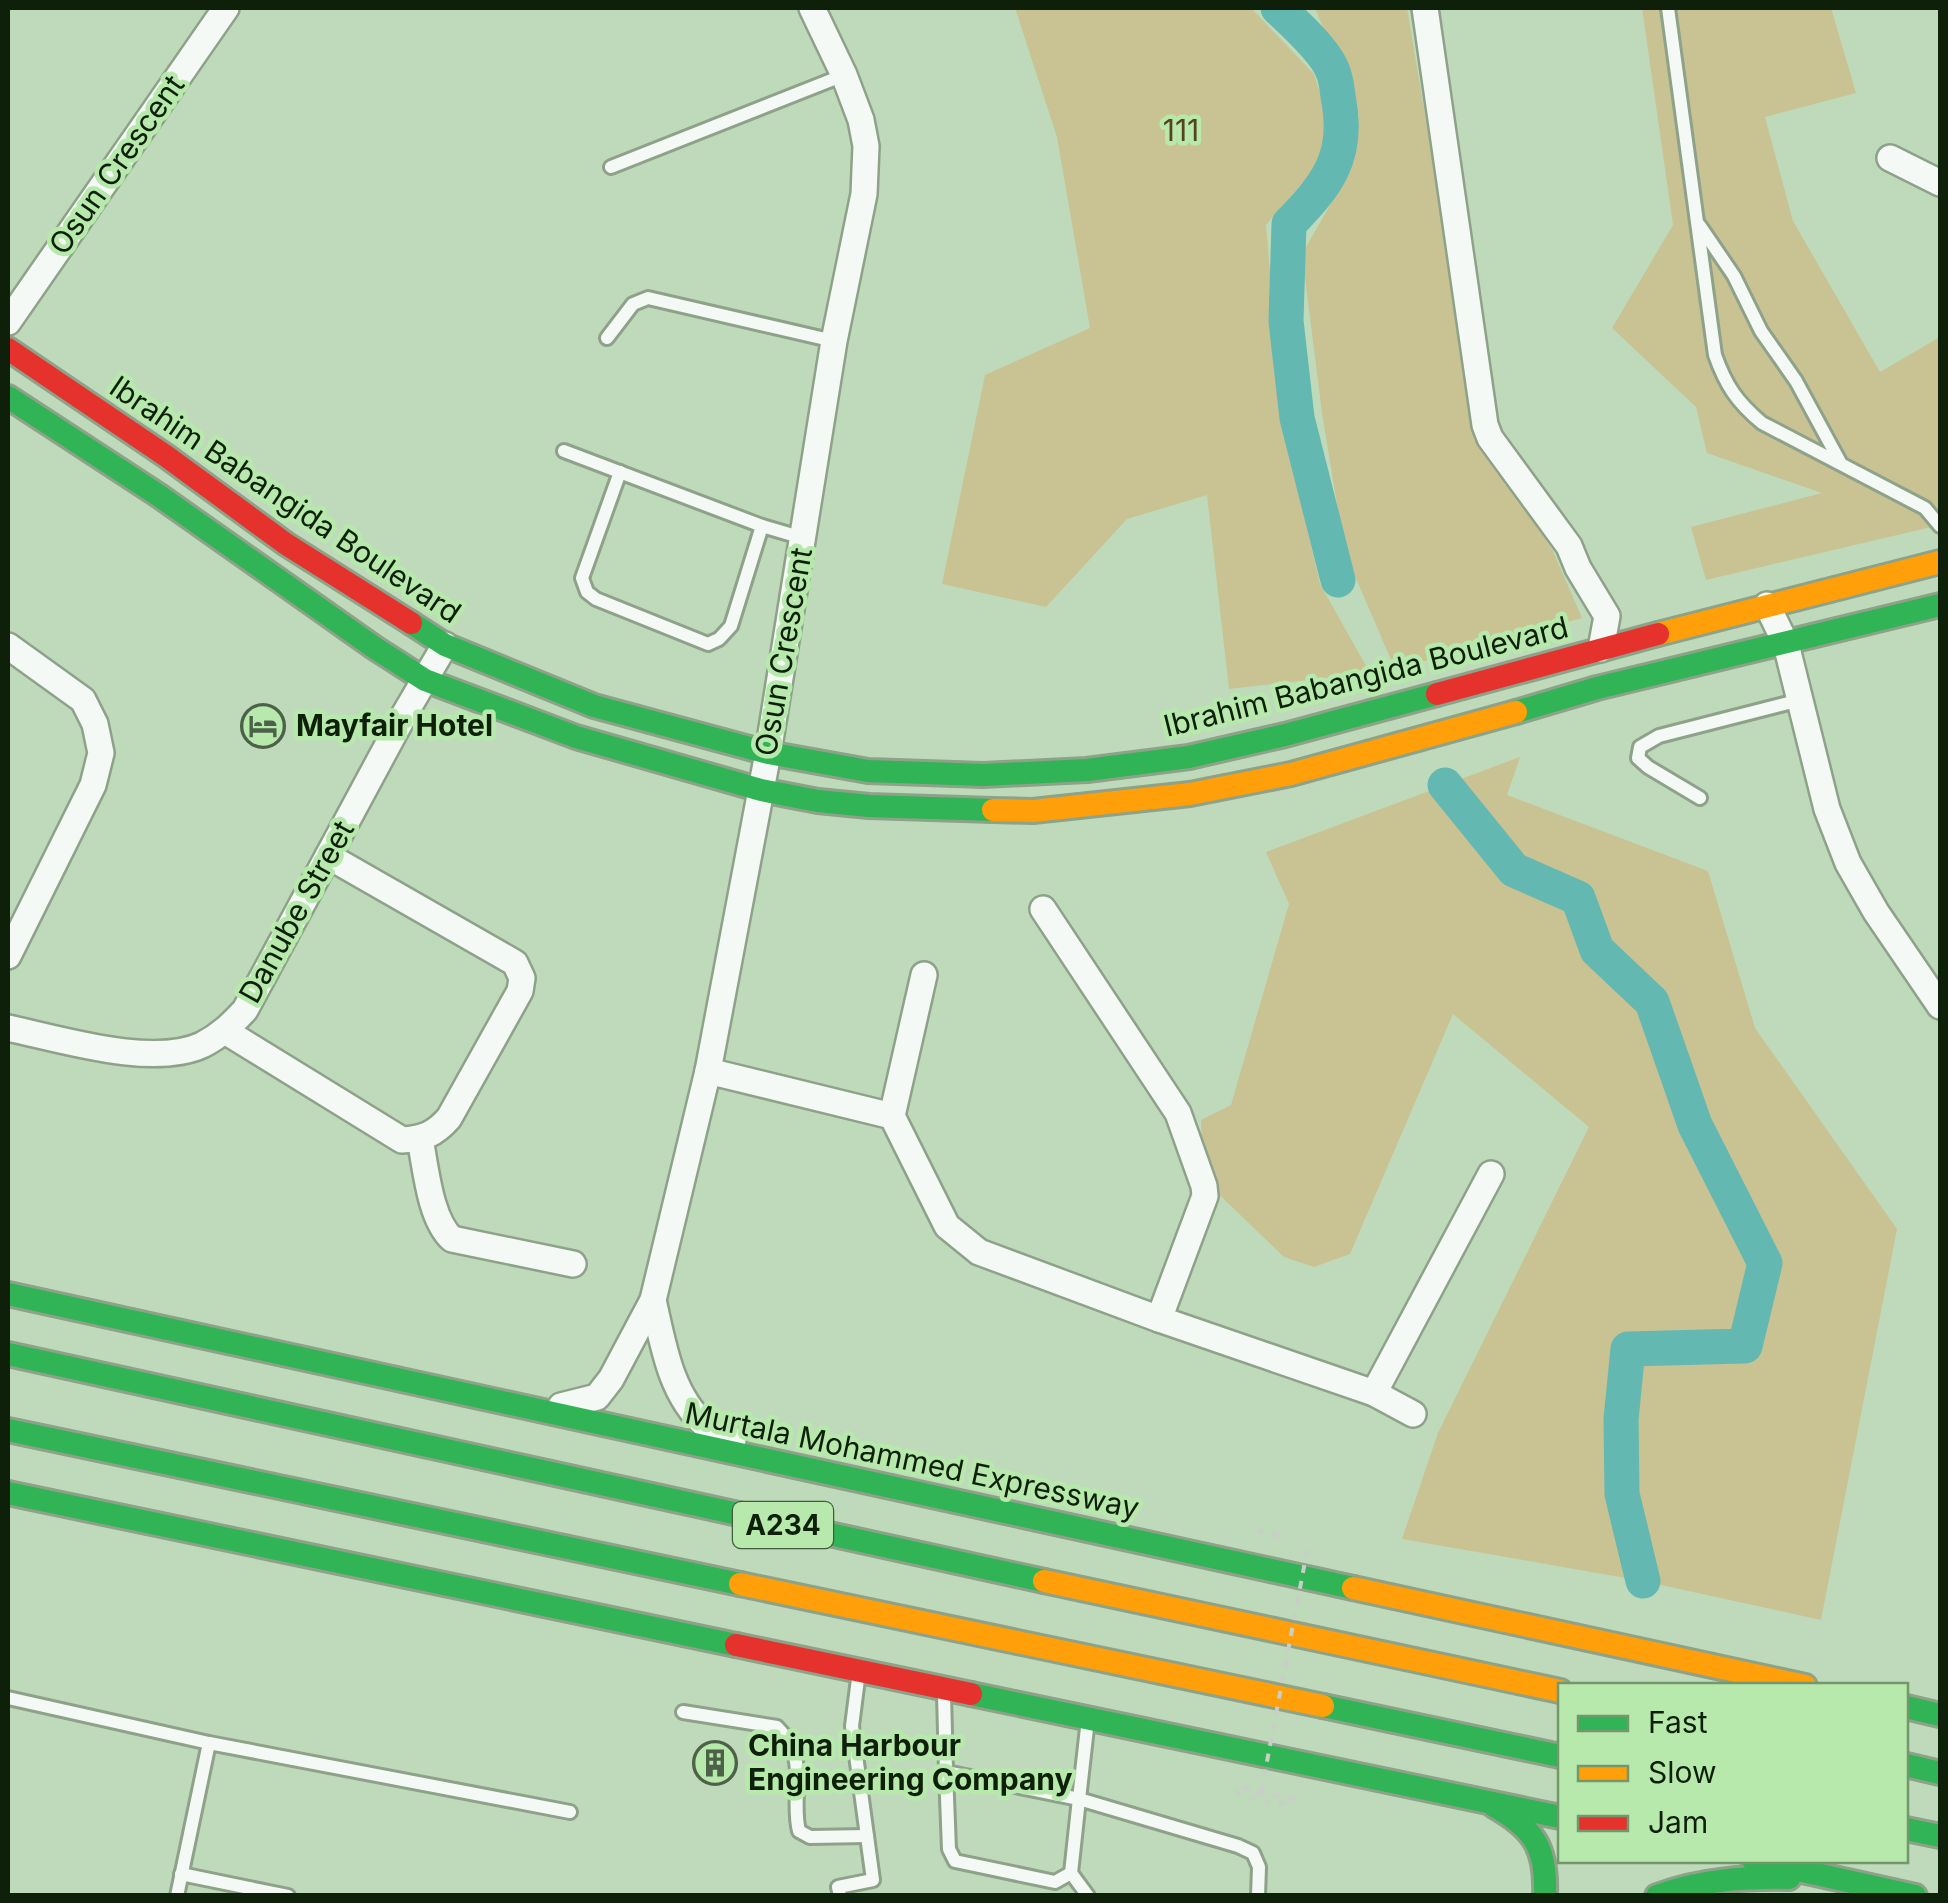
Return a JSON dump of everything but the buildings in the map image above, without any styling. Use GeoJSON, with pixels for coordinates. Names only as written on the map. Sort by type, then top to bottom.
{"type":"FeatureCollection","features":[{"type":"Feature","properties":{"kind":"main road","name":"Ibrahim Babangida Boulevard"},"geometry":{"type":"LineString","coordinates":[[8,349],[166,456],[286,544],[444,645],[594,706],[768,753],[868,771],[983,775],[1087,770],[1189,757],[1940,562]]}},
{"type":"Feature","properties":{"kind":"main road"},"geometry":{"type":"LineString","coordinates":[[8,397],[158,495],[425,680],[576,737],[761,790],[818,801],[1033,812],[1190,794],[1290,774],[1598,688],[1940,605]]}},
{"type":"Feature","properties":{"kind":"main road","name":"Murtala Mohammed Expressway"},"geometry":{"type":"LineString","coordinates":[[8,1294],[1791,1683]]}},
{"type":"Feature","properties":{"kind":"main road","name":"A234"},"geometry":{"type":"LineString","coordinates":[[8,1354],[1558,1692]]}},
{"type":"Feature","properties":{"kind":"main road","name":"A234"},"geometry":{"type":"LineString","coordinates":[[8,1430],[1558,1756]]}},
{"type":"Feature","properties":{"kind":"main road"},"geometry":{"type":"LineString","coordinates":[[8,1440],[92,1464],[129,1480]]}},
{"type":"Feature","properties":{"kind":"main road"},"geometry":{"type":"LineString","coordinates":[[8,1493],[1558,1817]]}},
{"type":"Feature","properties":{"kind":"main road"},"geometry":{"type":"LineString","coordinates":[[202,1512],[293,1551]]}},
{"type":"Feature","properties":{"kind":"main road"},"geometry":{"type":"LineString","coordinates":[[1908,1765],[1940,1773]]}},
{"type":"Feature","properties":{"kind":"main road"},"geometry":{"type":"LineString","coordinates":[[1480,1798],[1518,1819],[1536,1838],[1544,1857],[1546,1896]]}},
{"type":"Feature","properties":{"kind":"main road"},"geometry":{"type":"LineString","coordinates":[[1908,1829],[1940,1836]]}},
{"type":"Feature","properties":{"kind":"main road"},"geometry":{"type":"LineString","coordinates":[[1766,1863],[1916,1896]]}},
{"type":"Feature","properties":{"kind":"main road"},"geometry":{"type":"LineString","coordinates":[[1657,1896],[1761,1876],[1844,1881]]}},
{"type":"Feature","properties":{"kind":"street","name":"Osun Crescent"},"geometry":{"type":"LineString","coordinates":[[8,322],[226,8]]}},
{"type":"Feature","properties":{"kind":"street","name":"Osun Crescent"},"geometry":{"type":"LineString","coordinates":[[653,1300],[708,1071],[768,753],[834,341],[864,194],[866,146],[861,120],[812,8]]}},
{"type":"Feature","properties":{"kind":"street"},"geometry":{"type":"LineString","coordinates":[[1425,8],[1486,424],[1490,438],[1569,546],[1608,616],[1601,648]]}},
{"type":"Feature","properties":{"kind":"street"},"geometry":{"type":"LineString","coordinates":[[1890,158],[1940,183]]}},
{"type":"Feature","properties":{"kind":"street"},"geometry":{"type":"LineString","coordinates":[[1767,605],[1786,644],[1827,808],[1848,863],[1940,1006]]}},
{"type":"Feature","properties":{"kind":"street","name":"Danube Street"},"geometry":{"type":"LineString","coordinates":[[8,1028],[138,1054],[169,1054],[200,1046],[224,1031],[245,1010],[444,645]]}},
{"type":"Feature","properties":{"kind":"street"},"geometry":{"type":"LineString","coordinates":[[8,646],[83,700],[95,724],[101,753],[93,785],[8,956]]}},
{"type":"Feature","properties":{"kind":"street"},"geometry":{"type":"LineString","coordinates":[[224,1031],[402,1140],[420,1139],[437,1131],[450,1118],[520,991],[522,978],[515,963],[328,856]]}},
{"type":"Feature","properties":{"kind":"street"},"geometry":{"type":"LineString","coordinates":[[1043,909],[1178,1113],[1204,1186],[1204,1196],[1159,1319]]}},
{"type":"Feature","properties":{"kind":"street"},"geometry":{"type":"LineString","coordinates":[[924,975],[892,1116],[946,1226],[979,1252],[1374,1394],[1414,1414]]}},
{"type":"Feature","properties":{"kind":"street"},"geometry":{"type":"LineString","coordinates":[[708,1071],[892,1116]]}},
{"type":"Feature","properties":{"kind":"street"},"geometry":{"type":"LineString","coordinates":[[420,1139],[432,1199],[442,1230],[452,1239],[574,1264]]}},
{"type":"Feature","properties":{"kind":"street"},"geometry":{"type":"LineString","coordinates":[[1374,1394],[1490,1174]]}},
{"type":"Feature","properties":{"kind":"street"},"geometry":{"type":"LineString","coordinates":[[516,1406],[560,1406],[598,1397],[653,1300]]}},
{"type":"Feature","properties":{"kind":"street"},"geometry":{"type":"LineString","coordinates":[[653,1300],[665,1356],[681,1396],[706,1426],[772,1460]]}},
{"type":"Feature","properties":{"kind":"lane"},"geometry":{"type":"LineString","coordinates":[[1668,8],[1715,355],[1724,382],[1743,407],[1762,423],[1925,508],[1940,526]]}},
{"type":"Feature","properties":{"kind":"lane"},"geometry":{"type":"LineString","coordinates":[[611,167],[844,76]]}},
{"type":"Feature","properties":{"kind":"lane"},"geometry":{"type":"LineString","coordinates":[[1697,222],[1734,276],[1761,331],[1796,381],[1842,464]]}},
{"type":"Feature","properties":{"kind":"lane"},"geometry":{"type":"LineString","coordinates":[[607,338],[633,304],[648,298],[834,341]]}},
{"type":"Feature","properties":{"kind":"lane"},"geometry":{"type":"LineString","coordinates":[[564,451],[762,526],[804,538]]}},
{"type":"Feature","properties":{"kind":"lane"},"geometry":{"type":"LineString","coordinates":[[620,472],[582,578],[586,592],[708,644],[731,626],[762,526]]}},
{"type":"Feature","properties":{"kind":"lane"},"geometry":{"type":"LineString","coordinates":[[1700,798],[1648,767],[1638,758],[1640,748],[1659,736],[1800,700]]}},
{"type":"Feature","properties":{"kind":"lane"},"geometry":{"type":"LineString","coordinates":[[840,1896],[838,1888],[872,1880],[852,1726],[860,1672]]}},
{"type":"Feature","properties":{"kind":"lane"},"geometry":{"type":"LineString","coordinates":[[944,1687],[949,1849],[955,1861],[1056,1882],[1070,1873]]}},
{"type":"Feature","properties":{"kind":"lane"},"geometry":{"type":"LineString","coordinates":[[8,1698],[209,1742],[570,1812]]}},
{"type":"Feature","properties":{"kind":"lane"},"geometry":{"type":"LineString","coordinates":[[683,1712],[777,1726],[792,1744],[797,1766],[799,1831],[810,1836],[866,1836]]}},
{"type":"Feature","properties":{"kind":"lane"},"geometry":{"type":"LineString","coordinates":[[1088,1717],[1070,1873],[1088,1896]]}},
{"type":"Feature","properties":{"kind":"lane"},"geometry":{"type":"LineString","coordinates":[[177,1896],[209,1742]]}},
{"type":"Feature","properties":{"kind":"lane"},"geometry":{"type":"LineString","coordinates":[[946,1772],[1078,1799],[1238,1846],[1253,1854],[1259,1866],[1258,1896]]}},
{"type":"Feature","properties":{"kind":"lane"},"geometry":{"type":"LineString","coordinates":[[181,1874],[288,1896]]}},
{"type":"Feature","properties":{"kind":"path"},"geometry":{"type":"LineString","coordinates":[[1261,1793],[1308,1546]]}},
{"type":"Feature","properties":{"kind":"path"},"geometry":{"type":"LineString","coordinates":[[1256,1799],[1236,1792],[1237,1786],[1293,1798],[1291,1804],[1264,1801]]}},
{"type":"Feature","properties":{"kind":"green space","name":"111"},"geometry":{"type":"Polygon","coordinates":[[[1015,8],[1251,8],[1314,74],[1330,125],[1317,166],[1266,225],[1283,425],[1320,584],[1370,673],[1229,689],[1207,495],[1127,519],[1046,607],[942,584],[985,375],[1090,328],[1057,137],[1015,8]]]}},
{"type":"Feature","properties":{"kind":"green space"},"geometry":{"type":"Polygon","coordinates":[[[1315,8],[1407,8],[1479,437],[1552,549],[1582,618],[1395,669],[1345,553],[1302,254],[1333,200],[1359,115],[1315,8]]]}},
{"type":"Feature","properties":{"kind":"green space"},"geometry":{"type":"Polygon","coordinates":[[[1642,8],[1831,8],[1856,93],[1765,117],[1793,221],[1880,372],[1940,337],[1940,525],[1706,580],[1691,527],[1822,493],[1707,453],[1696,407],[1612,328],[1673,225],[1642,8]]]}},
{"type":"Feature","properties":{"kind":"green space"},"geometry":{"type":"Polygon","coordinates":[[[1520,757],[1507,795],[1708,871],[1755,1028],[1897,1229],[1821,1620],[1643,1581],[1402,1539],[1438,1433],[1589,1127],[1453,1014],[1350,1254],[1314,1267],[1284,1257],[1203,1179],[1201,1120],[1231,1105],[1289,904],[1266,852],[1520,757]]]}},
{"type":"Feature","properties":{"kind":"waterway"},"geometry":{"type":"LineString","coordinates":[[1278,8],[1329,64],[1341,122],[1341,139],[1332,170],[1289,224],[1286,321],[1297,418],[1338,580]]}},
{"type":"Feature","properties":{"kind":"waterway"},"geometry":{"type":"LineString","coordinates":[[1445,785],[1514,870],[1578,898],[1597,950],[1652,1002],[1695,1125],[1765,1263],[1745,1346],[1628,1349],[1621,1419],[1622,1494],[1643,1581]]}},
{"type":"Feature","properties":{"kind":"traffic: fast"},"geometry":{"type":"LineString","coordinates":[[8,397],[158,495],[425,680],[576,737],[761,790],[869,806],[993,810]]}},
{"type":"Feature","properties":{"kind":"traffic: fast"},"geometry":{"type":"LineString","coordinates":[[1516,712],[1597,688],[1940,605]]}},
{"type":"Feature","properties":{"kind":"traffic: fast"},"geometry":{"type":"LineString","coordinates":[[411,623],[445,645],[594,706],[768,753],[868,771],[983,775],[1087,770],[1189,757],[1437,694]]}},
{"type":"Feature","properties":{"kind":"traffic: fast"},"geometry":{"type":"LineString","coordinates":[[8,1294],[1353,1588]]}},
{"type":"Feature","properties":{"kind":"traffic: fast"},"geometry":{"type":"LineString","coordinates":[[8,1354],[1044,1581]]}},
{"type":"Feature","properties":{"kind":"traffic: fast"},"geometry":{"type":"LineString","coordinates":[[8,1430],[740,1584]]}},
{"type":"Feature","properties":{"kind":"traffic: fast"},"geometry":{"type":"LineString","coordinates":[[8,1493],[736,1645]]}},
{"type":"Feature","properties":{"kind":"traffic: fast"},"geometry":{"type":"LineString","coordinates":[[971,1694],[1558,1817]]}},
{"type":"Feature","properties":{"kind":"traffic: fast"},"geometry":{"type":"LineString","coordinates":[[1323,1706],[1558,1756]]}},
{"type":"Feature","properties":{"kind":"traffic: fast"},"geometry":{"type":"LineString","coordinates":[[1908,1707],[1940,1715]]}},
{"type":"Feature","properties":{"kind":"traffic: fast"},"geometry":{"type":"LineString","coordinates":[[1908,1765],[1940,1773]]}},
{"type":"Feature","properties":{"kind":"traffic: fast"},"geometry":{"type":"LineString","coordinates":[[1494,1806],[1520,1823],[1536,1842],[1544,1865],[1545,1896]]}},
{"type":"Feature","properties":{"kind":"traffic: fast"},"geometry":{"type":"LineString","coordinates":[[1908,1829],[1940,1836]]}},
{"type":"Feature","properties":{"kind":"traffic: fast"},"geometry":{"type":"LineString","coordinates":[[1766,1863],[1915,1896]]}},
{"type":"Feature","properties":{"kind":"traffic: fast"},"geometry":{"type":"LineString","coordinates":[[1657,1896],[1722,1881],[1789,1878]]}},
{"type":"Feature","properties":{"kind":"traffic: slow"},"geometry":{"type":"LineString","coordinates":[[1658,634],[1940,562]]}},
{"type":"Feature","properties":{"kind":"traffic: slow"},"geometry":{"type":"LineString","coordinates":[[993,810],[1033,811],[1190,794],[1291,774],[1516,712]]}},
{"type":"Feature","properties":{"kind":"traffic: slow"},"geometry":{"type":"LineString","coordinates":[[1044,1581],[1558,1691]]}},
{"type":"Feature","properties":{"kind":"traffic: slow"},"geometry":{"type":"LineString","coordinates":[[740,1584],[1323,1706]]}},
{"type":"Feature","properties":{"kind":"traffic: slow"},"geometry":{"type":"LineString","coordinates":[[1353,1588],[1791,1683]]}},
{"type":"Feature","properties":{"kind":"traffic: jam"},"geometry":{"type":"LineString","coordinates":[[8,349],[166,456],[286,544],[411,623]]}},
{"type":"Feature","properties":{"kind":"traffic: jam"},"geometry":{"type":"LineString","coordinates":[[1437,694],[1658,634]]}},
{"type":"Feature","properties":{"kind":"traffic: jam"},"geometry":{"type":"LineString","coordinates":[[736,1645],[971,1694]]}},
{"type":"Feature","properties":{"kind":"place","name":"Mayfair Hotel"},"geometry":{"type":"Point","coordinates":[263,726]}},
{"type":"Feature","properties":{"kind":"place","name":"China Harbour Engineering Company"},"geometry":{"type":"Point","coordinates":[715,1763]}}]}
